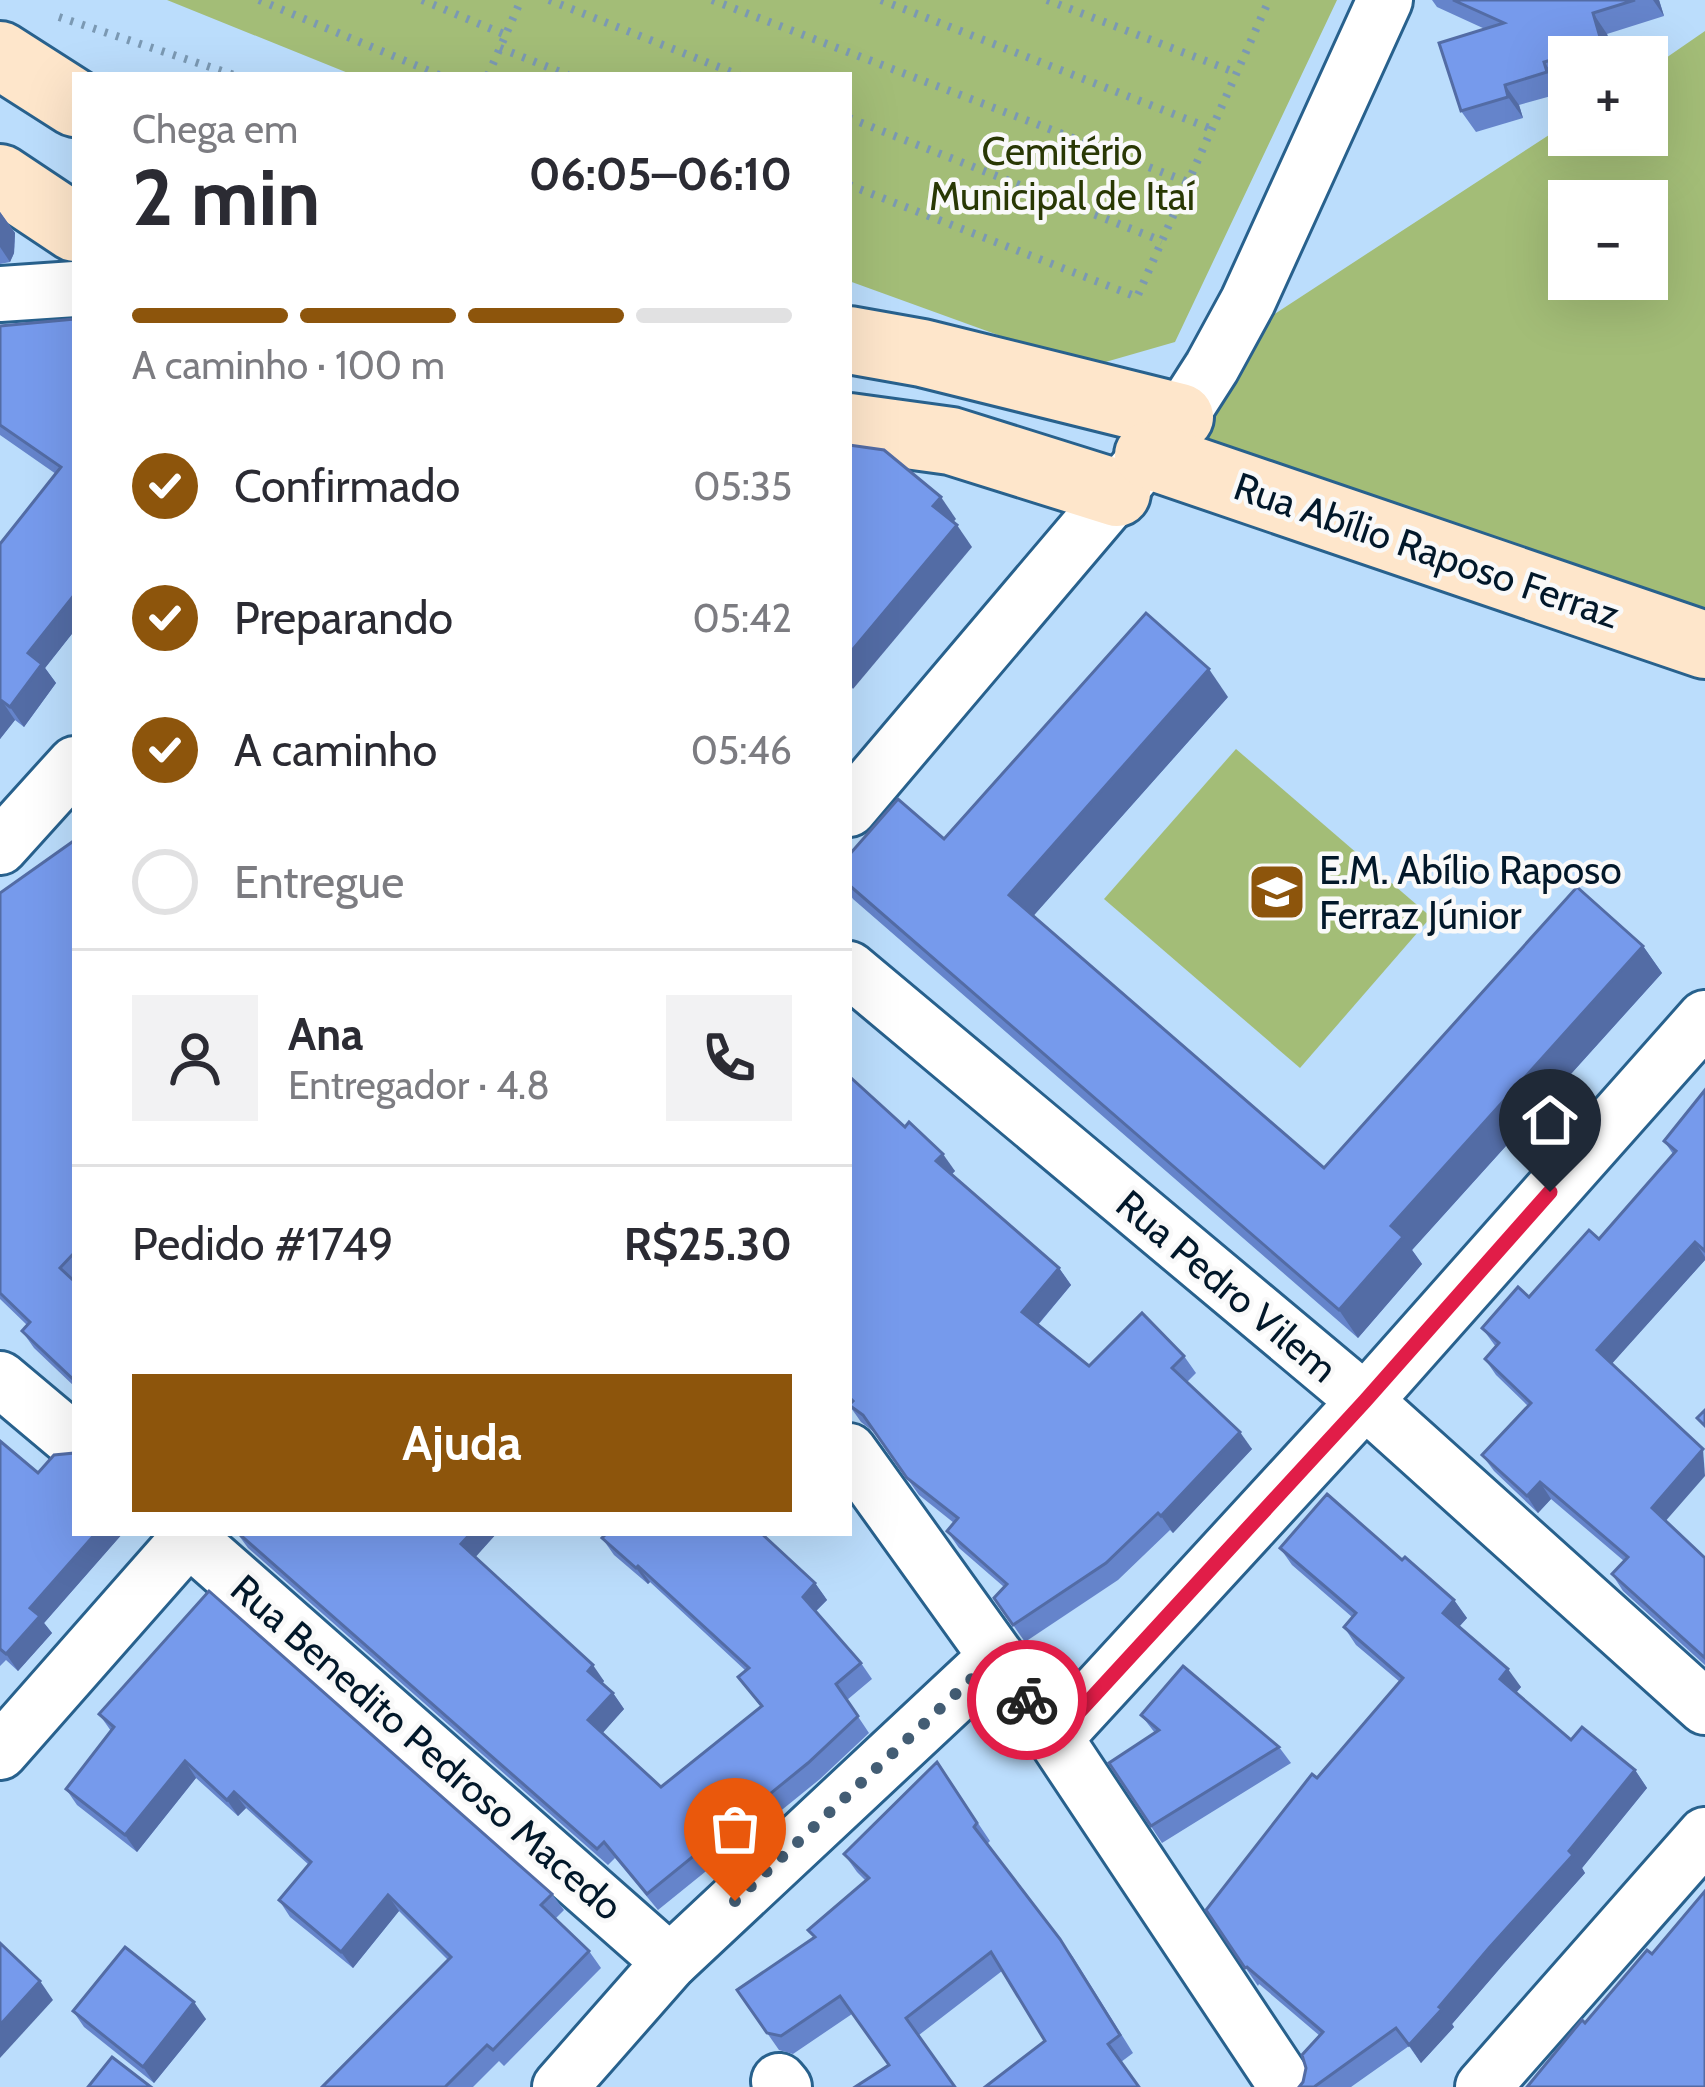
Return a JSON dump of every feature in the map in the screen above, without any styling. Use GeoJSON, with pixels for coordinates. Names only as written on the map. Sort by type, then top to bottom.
{"type":"FeatureCollection","features":[{"type":"Feature","properties":{"kind":"street"},"geometry":{"type":"LineString","coordinates":[[852,804],[1148,455],[1212,367],[1248,301],[1385,0]]}},
{"type":"Feature","properties":{"kind":"street"},"geometry":{"type":"LineString","coordinates":[[0,55],[72,101]]}},
{"type":"Feature","properties":{"kind":"street"},"geometry":{"type":"LineString","coordinates":[[0,178],[72,226]]}},
{"type":"Feature","properties":{"kind":"street"},"geometry":{"type":"LineString","coordinates":[[0,294],[72,290]]}},
{"type":"Feature","properties":{"kind":"street"},"geometry":{"type":"LineString","coordinates":[[852,341],[922,353],[1148,455]]}},
{"type":"Feature","properties":{"kind":"street"},"geometry":{"type":"LineString","coordinates":[[852,427],[951,441],[1148,455]]}},
{"type":"Feature","properties":{"kind":"street","name":"Rua Abílio Raposo Ferraz"},"geometry":{"type":"LineString","coordinates":[[1148,455],[1705,645]]}},
{"type":"Feature","properties":{"kind":"street"},"geometry":{"type":"LineString","coordinates":[[0,847],[72,767]]}},
{"type":"Feature","properties":{"kind":"street","name":"Rua Pedro Vilem"},"geometry":{"type":"LineString","coordinates":[[852,972],[1365,1401],[1705,1707]]}},
{"type":"Feature","properties":{"kind":"street"},"geometry":{"type":"LineString","coordinates":[[1055,1738],[1365,1401],[1705,1018]]}},
{"type":"Feature","properties":{"kind":"street"},"geometry":{"type":"LineString","coordinates":[[0,1379],[72,1439]]}},
{"type":"Feature","properties":{"kind":"street"},"geometry":{"type":"LineString","coordinates":[[852,1455],[1055,1738],[1287,2087]]}},
{"type":"Feature","properties":{"kind":"street"},"geometry":{"type":"LineString","coordinates":[[0,1752],[187,1536]]}},
{"type":"Feature","properties":{"kind":"street","name":"Rua Benedito Pedroso Macedo"},"geometry":{"type":"LineString","coordinates":[[189,1536],[670,1961]]}},
{"type":"Feature","properties":{"kind":"street"},"geometry":{"type":"LineString","coordinates":[[560,2087],[670,1961],[994,1658]]}},
{"type":"Feature","properties":{"kind":"street"},"geometry":{"type":"LineString","coordinates":[[1483,2087],[1705,1834]]}},
{"type":"Feature","properties":{"kind":"path"},"geometry":{"type":"LineString","coordinates":[[259,0],[433,72]]}},
{"type":"Feature","properties":{"kind":"path"},"geometry":{"type":"LineString","coordinates":[[422,0],[506,34]]}},
{"type":"Feature","properties":{"kind":"path"},"geometry":{"type":"LineString","coordinates":[[489,72],[521,0]]}},
{"type":"Feature","properties":{"kind":"path"},"geometry":{"type":"LineString","coordinates":[[549,0],[732,72]]}},
{"type":"Feature","properties":{"kind":"path"},"geometry":{"type":"LineString","coordinates":[[712,0],[1188,182]]}},
{"type":"Feature","properties":{"kind":"path"},"geometry":{"type":"LineString","coordinates":[[881,0],[1212,129]]}},
{"type":"Feature","properties":{"kind":"path"},"geometry":{"type":"LineString","coordinates":[[1047,0],[1237,73]]}},
{"type":"Feature","properties":{"kind":"path"},"geometry":{"type":"LineString","coordinates":[[852,185],[1137,297],[1269,0]]}},
{"type":"Feature","properties":{"kind":"path"},"geometry":{"type":"LineString","coordinates":[[50,14],[226,72]]}},
{"type":"Feature","properties":{"kind":"path"},"geometry":{"type":"LineString","coordinates":[[500,48],[560,72]]}},
{"type":"Feature","properties":{"kind":"path"},"geometry":{"type":"LineString","coordinates":[[852,119],[1162,241]]}},
{"type":"Feature","properties":{"kind":"green space","name":"Cemitério Municipal de Itaí"},"geometry":{"type":"Polygon","coordinates":[[[167,0],[1337,0],[1175,342],[1102,363],[1031,347],[852,282],[852,72],[346,72],[167,0]]]}},
{"type":"Feature","properties":{"kind":"green space"},"geometry":{"type":"Polygon","coordinates":[[[1705,31],[1705,615],[1193,433],[1256,326],[1548,136],[1548,156],[1668,156],[1668,57],[1705,31]]]}},
{"type":"Feature","properties":{"kind":"green space"},"geometry":{"type":"Polygon","coordinates":[[[1236,749],[1431,917],[1300,1068],[1104,899],[1236,749]]]}},
{"type":"Feature","properties":{"kind":"building"},"geometry":{"type":"Polygon","coordinates":[[[1453,0],[1635,0],[1593,13],[1600,36],[1548,36],[1547,72],[1505,85],[1508,97],[1461,111],[1439,43],[1504,23],[1453,0]]]}},
{"type":"Feature","properties":{"kind":"building"},"geometry":{"type":"Polygon","coordinates":[[[72,319],[72,598],[28,653],[42,664],[10,707],[0,703],[0,544],[61,467],[0,425],[0,326],[72,319]]]}},
{"type":"Feature","properties":{"kind":"building"},"geometry":{"type":"Polygon","coordinates":[[[852,445],[884,450],[941,497],[933,506],[957,525],[852,650],[852,445]]]}},
{"type":"Feature","properties":{"kind":"building"},"geometry":{"type":"Polygon","coordinates":[[[1146,613],[1209,669],[1009,895],[1324,1168],[1577,887],[1643,946],[1391,1226],[1403,1237],[1339,1310],[852,888],[852,852],[898,799],[944,839],[1146,613]]]}},
{"type":"Feature","properties":{"kind":"building"},"geometry":{"type":"Polygon","coordinates":[[[72,842],[72,1255],[60,1268],[72,1279],[72,1378],[22,1331],[30,1322],[0,1293],[0,893],[72,842]]]}},
{"type":"Feature","properties":{"kind":"building"},"geometry":{"type":"Polygon","coordinates":[[[852,1079],[905,1127],[909,1122],[943,1154],[936,1161],[1059,1268],[1022,1312],[1089,1366],[1142,1313],[1184,1356],[1172,1368],[1240,1432],[1161,1516],[1158,1513],[1106,1563],[1013,1625],[994,1598],[1007,1584],[947,1531],[958,1518],[907,1478],[863,1415],[852,1407],[852,1079]]]}},
{"type":"Feature","properties":{"kind":"building"},"geometry":{"type":"Polygon","coordinates":[[[1705,1090],[1705,1251],[1695,1242],[1597,1350],[1703,1449],[1652,1508],[1705,1558],[1705,1658],[1612,1574],[1628,1557],[1540,1482],[1527,1496],[1482,1455],[1531,1403],[1485,1359],[1499,1343],[1482,1328],[1518,1287],[1529,1297],[1589,1230],[1599,1239],[1676,1151],[1664,1141],[1705,1090]]]}},
{"type":"Feature","properties":{"kind":"building"},"geometry":{"type":"Polygon","coordinates":[[[0,1441],[38,1473],[54,1455],[72,1453],[72,1536],[93,1536],[30,1608],[40,1616],[6,1654],[0,1649],[0,1441]]]}},
{"type":"Feature","properties":{"kind":"building"},"geometry":{"type":"Polygon","coordinates":[[[1327,1494],[1454,1600],[1443,1613],[1508,1669],[1500,1679],[1571,1740],[1582,1727],[1635,1770],[1569,1851],[1573,1855],[1409,2045],[1396,2028],[1314,2087],[1299,2087],[1306,2068],[1302,2055],[1323,2032],[1245,1968],[1206,1910],[1312,1774],[1317,1778],[1403,1678],[1344,1627],[1356,1613],[1280,1548],[1327,1494]]]}},
{"type":"Feature","properties":{"kind":"building"},"geometry":{"type":"Polygon","coordinates":[[[241,1536],[468,1536],[461,1544],[593,1665],[588,1671],[613,1693],[588,1720],[661,1787],[762,1706],[738,1677],[749,1668],[602,1538],[764,1536],[815,1583],[803,1597],[861,1663],[836,1684],[858,1716],[808,1763],[647,1894],[604,1842],[597,1849],[241,1536]]]}},
{"type":"Feature","properties":{"kind":"building"},"geometry":{"type":"Polygon","coordinates":[[[209,1591],[552,1894],[541,1905],[589,1951],[493,2050],[487,2045],[445,2087],[322,2087],[451,1957],[388,1895],[341,1952],[279,1900],[311,1862],[234,1792],[227,1800],[185,1761],[125,1835],[66,1789],[114,1727],[99,1714],[209,1591]]]}},
{"type":"Feature","properties":{"kind":"building"},"geometry":{"type":"Polygon","coordinates":[[[1183,1666],[1279,1747],[1151,1826],[1109,1763],[1159,1730],[1141,1715],[1183,1666]]]}},
{"type":"Feature","properties":{"kind":"building"},"geometry":{"type":"Polygon","coordinates":[[[937,1762],[977,1823],[974,1827],[1060,1939],[1120,2035],[1108,2044],[1139,2087],[985,2087],[1045,2041],[991,1952],[906,2018],[955,2087],[855,2087],[889,2065],[840,1996],[781,2036],[767,2033],[737,1990],[815,1937],[808,1930],[869,1878],[844,1854],[937,1762]]]}},
{"type":"Feature","properties":{"kind":"building"},"geometry":{"type":"Polygon","coordinates":[[[1705,1891],[1705,2087],[1527,2087],[1582,2020],[1585,2023],[1647,1950],[1652,1954],[1705,1891]]]}},
{"type":"Feature","properties":{"kind":"building"},"geometry":{"type":"Polygon","coordinates":[[[0,1943],[40,1981],[0,2025],[0,1943]]]}},
{"type":"Feature","properties":{"kind":"building"},"geometry":{"type":"Polygon","coordinates":[[[125,1947],[194,2002],[143,2067],[73,2011],[125,1947]]]}},
{"type":"Feature","properties":{"kind":"building"},"geometry":{"type":"Polygon","coordinates":[[[112,2057],[151,2087],[88,2087],[112,2057]]]}},
{"type":"Feature","properties":{"kind":"way so far"},"geometry":{"type":"LineString","coordinates":[[735,1901],[994,1658],[1027,1700]]}},
{"type":"Feature","properties":{"kind":"place","name":"E.M. Abílio Raposo Ferraz Júnior"},"geometry":{"type":"Point","coordinates":[1277,892]}},
{"type":"Feature","properties":{"kind":"route"},"geometry":{"type":"LineString","coordinates":[[1027,1700],[1055,1738],[1550,1192]]}}]}
